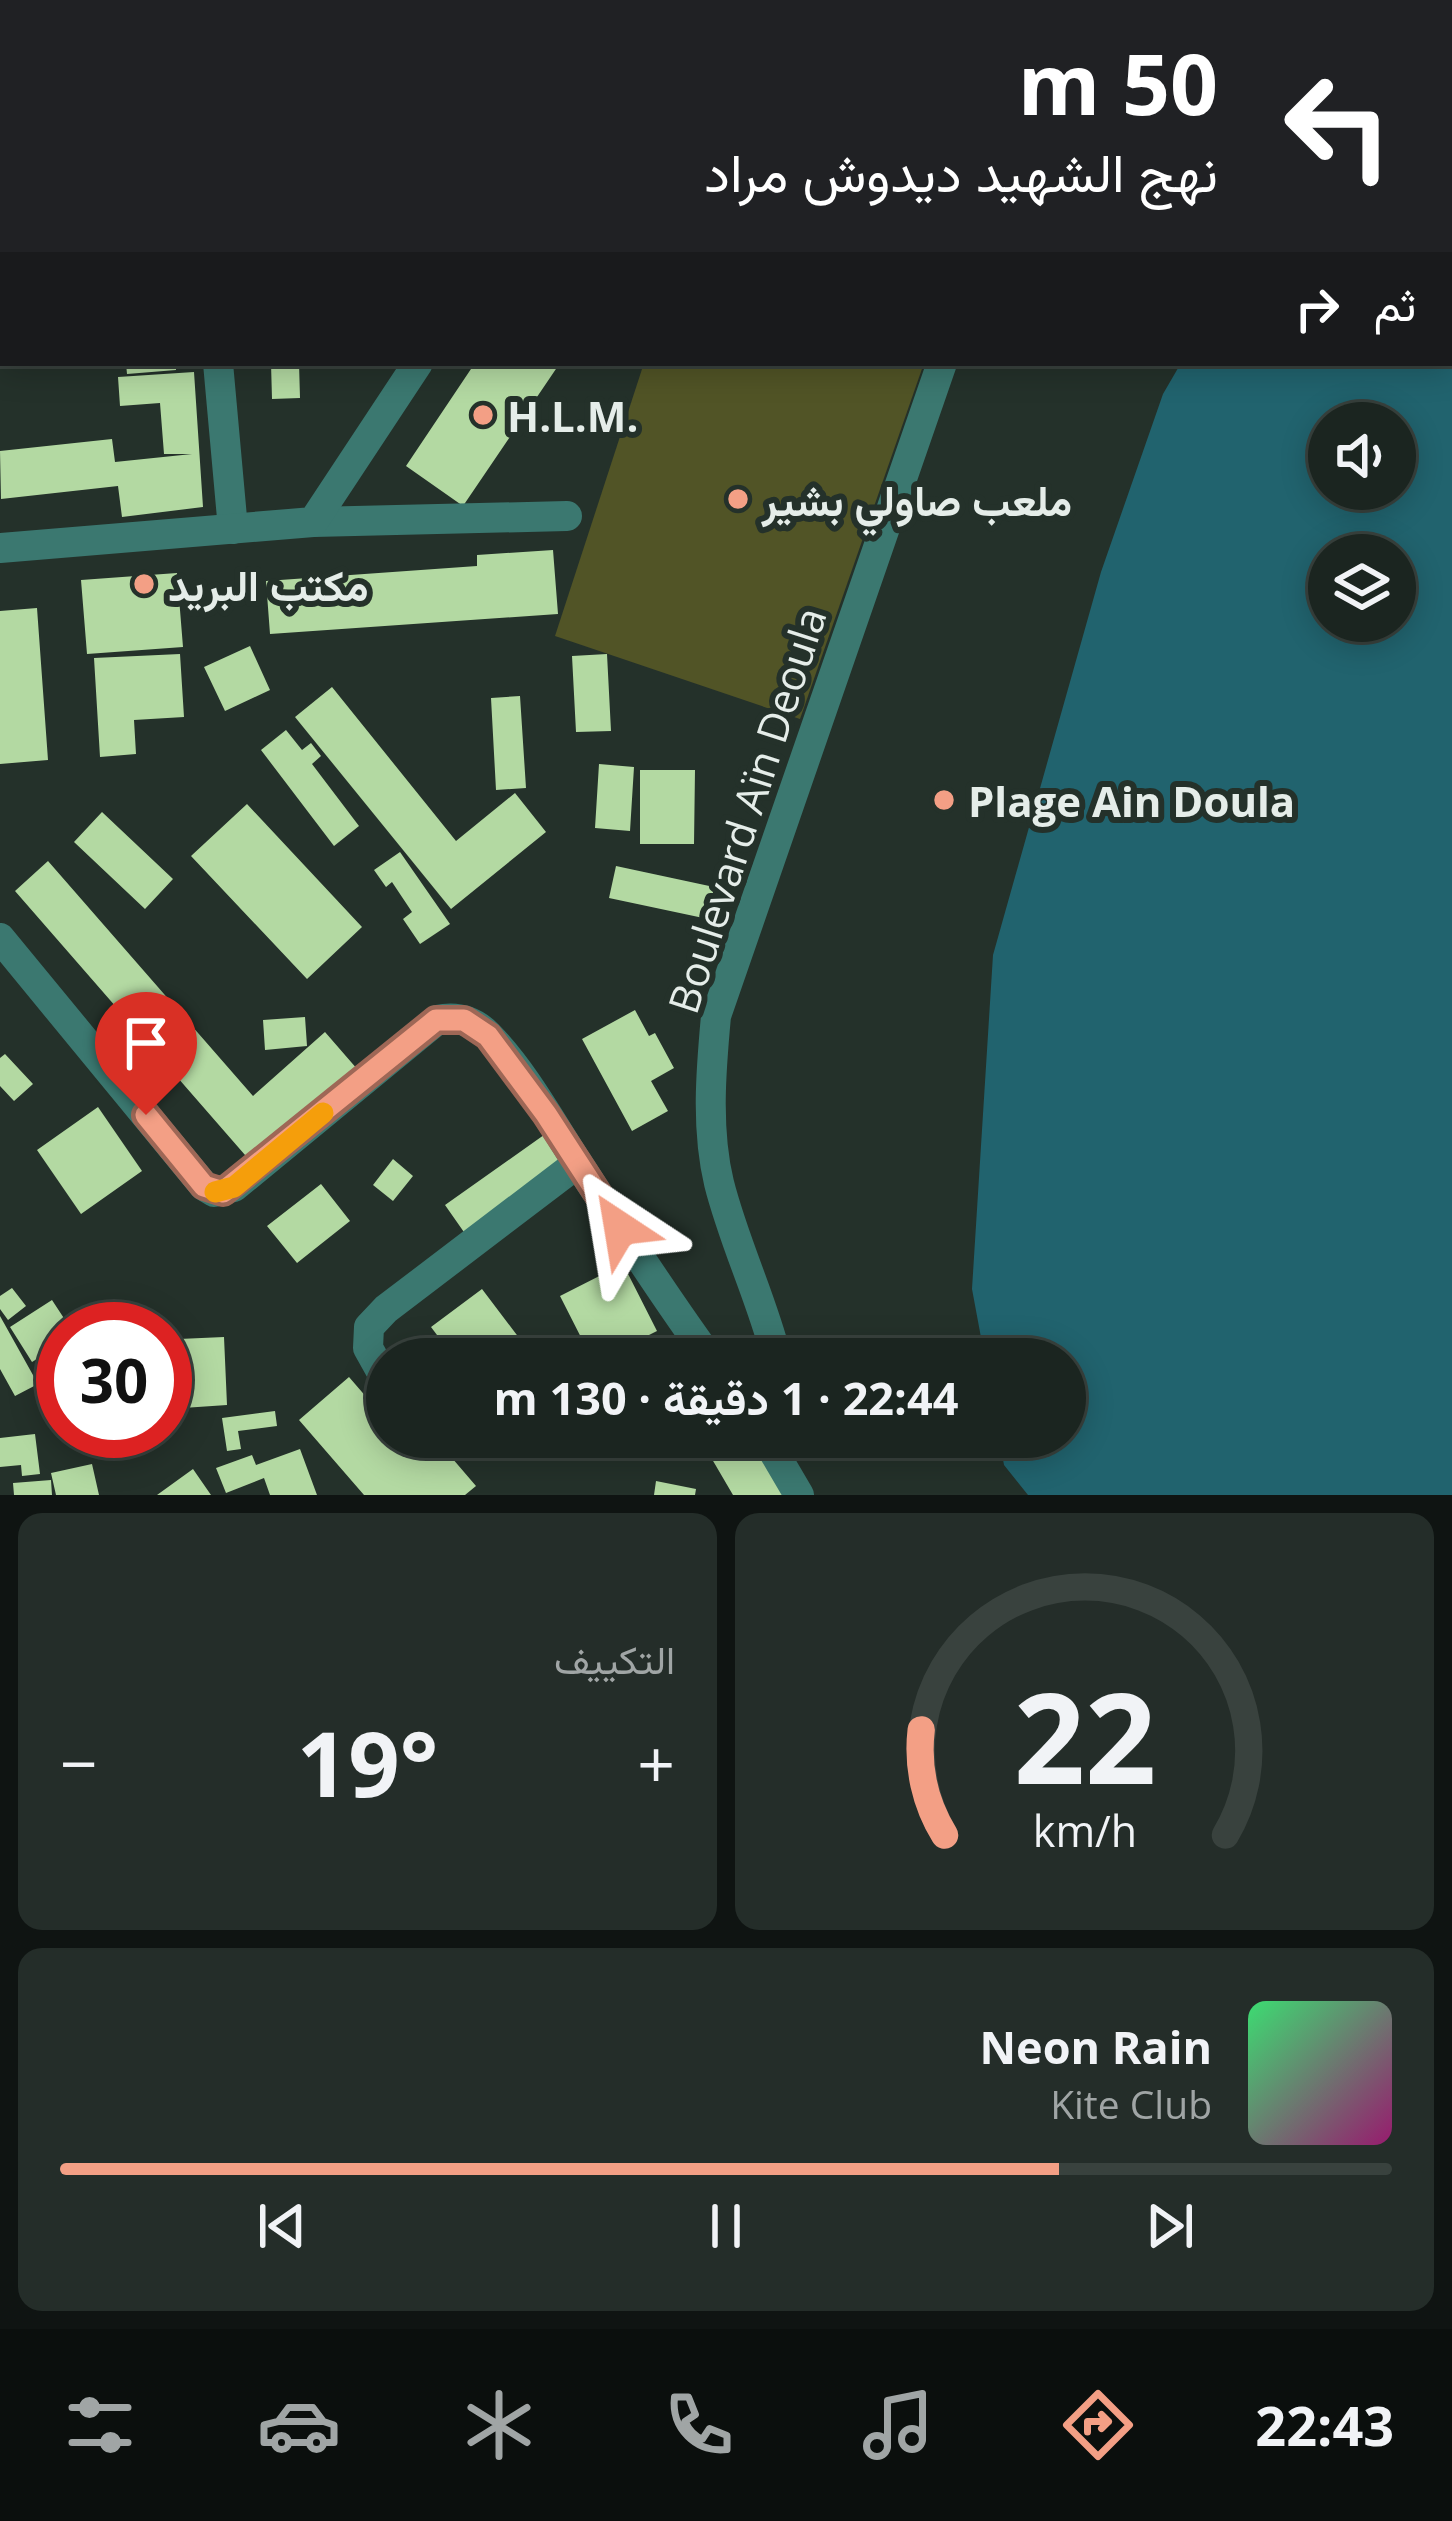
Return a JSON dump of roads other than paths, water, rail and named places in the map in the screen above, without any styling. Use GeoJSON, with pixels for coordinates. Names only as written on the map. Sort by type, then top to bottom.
{"type":"FeatureCollection","features":[{"type":"Feature","properties":{"kind":"street"},"geometry":{"type":"LineString","coordinates":[[218,366],[233,529]]}},
{"type":"Feature","properties":{"kind":"street"},"geometry":{"type":"LineString","coordinates":[[313,521],[416,366]]}},
{"type":"Feature","properties":{"kind":"street","name":"Boulevard Aïn Deoula"},"geometry":{"type":"LineString","coordinates":[[771,1338],[718,1180],[710,1090],[716,1016],[941,366]]}},
{"type":"Feature","properties":{"kind":"street"},"geometry":{"type":"LineString","coordinates":[[0,548],[313,521],[567,516]]}},
{"type":"Feature","properties":{"kind":"street"},"geometry":{"type":"LineString","coordinates":[[0,938],[204,1186],[214,1192],[234,1187],[436,1020],[450,1017],[475,1025],[488,1036],[578,1163],[695,1338]]}},
{"type":"Feature","properties":{"kind":"street"},"geometry":{"type":"LineString","coordinates":[[368,1338],[368,1327],[386,1309],[578,1163]]}},
{"type":"Feature","properties":{"kind":"street"},"geometry":{"type":"LineString","coordinates":[[777,1458],[799,1495]]}},
{"type":"Feature","properties":{"kind":"water"},"geometry":{"type":"Polygon","coordinates":[[[1179,366],[1452,366],[1452,1495],[1028,1495],[1004,1465],[1003,1458],[1086,1458],[1086,1338],[981,1338],[972,1289],[993,955],[1101,572],[1163,394],[1179,366]]]}},
{"type":"Feature","properties":{"kind":"place","name":"H.L.M."},"geometry":{"type":"Point","coordinates":[483,415]}},
{"type":"Feature","properties":{"kind":"place","name":"ملعب صاولي بشير"},"geometry":{"type":"Point","coordinates":[738,499]}},
{"type":"Feature","properties":{"kind":"place","name":"مكتب البريد"},"geometry":{"type":"Point","coordinates":[144,584]}},
{"type":"Feature","properties":{"kind":"place","name":"Plage Ain Doula"},"geometry":{"type":"Point","coordinates":[944,800]}}]}
